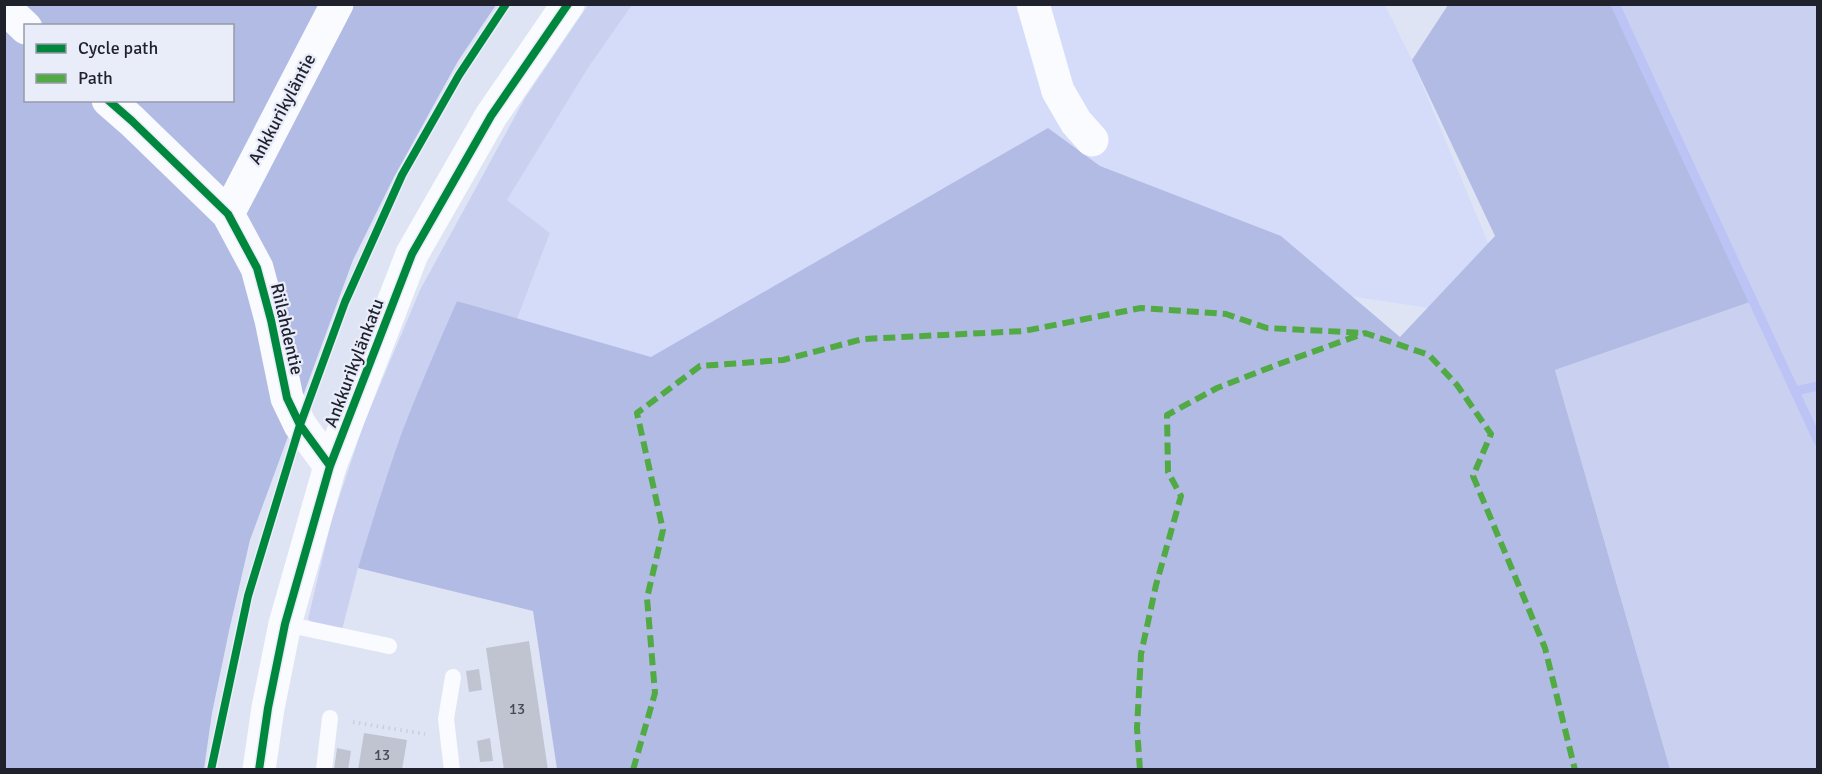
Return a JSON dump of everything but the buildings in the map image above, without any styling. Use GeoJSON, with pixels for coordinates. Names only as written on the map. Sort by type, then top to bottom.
{"type":"FeatureCollection","features":[{"type":"Feature","properties":{"kind":"street","name":"Ankkurikyläntie"},"geometry":{"type":"LineString","coordinates":[[228,214],[337,4]]}},
{"type":"Feature","properties":{"kind":"street","name":"Ankkurikylänkatu"},"geometry":{"type":"LineString","coordinates":[[259,770],[268,708],[285,624],[330,466],[412,254],[491,116],[568,4]]}},
{"type":"Feature","properties":{"kind":"street"},"geometry":{"type":"LineString","coordinates":[[1033,4],[1058,91],[1076,122],[1092,140]]}},
{"type":"Feature","properties":{"kind":"street"},"geometry":{"type":"LineString","coordinates":[[4,7],[24,26]]}},
{"type":"Feature","properties":{"kind":"street","name":"Riilahdentie"},"geometry":{"type":"LineString","coordinates":[[110,102],[228,214],[257,268],[271,320],[287,398],[300,425],[330,466]]}},
{"type":"Feature","properties":{"kind":"lane"},"geometry":{"type":"LineString","coordinates":[[285,624],[389,646]]}},
{"type":"Feature","properties":{"kind":"lane"},"geometry":{"type":"LineString","coordinates":[[452,770],[446,719],[453,677]]}},
{"type":"Feature","properties":{"kind":"lane"},"geometry":{"type":"LineString","coordinates":[[324,770],[330,718]]}},
{"type":"Feature","properties":{"kind":"shaded area"},"geometry":{"type":"Polygon","coordinates":[[[5,5],[496,5],[458,61],[394,177],[353,260],[250,540],[212,713],[204,769],[5,770],[5,5]]]}},
{"type":"Feature","properties":{"kind":"shaded area"},"geometry":{"type":"Polygon","coordinates":[[[588,5],[632,5],[588,68],[507,200],[550,233],[517,319],[457,301],[402,433],[358,568],[342,630],[314,624],[308,619],[331,522],[364,423],[420,290],[525,98],[588,5]]]}},
{"type":"Feature","properties":{"kind":"shaded area"},"geometry":{"type":"Polygon","coordinates":[[[632,5],[1385,5],[1412,60],[1521,322],[973,239],[651,357],[517,319],[550,233],[507,200],[588,68],[632,5]]]}},
{"type":"Feature","properties":{"kind":"shaded area"},"geometry":{"type":"Polygon","coordinates":[[[1448,5],[1616,5],[1753,301],[1555,370],[1670,769],[557,769],[533,611],[358,568],[402,432],[457,301],[651,357],[1048,128],[1100,166],[1281,236],[1400,337],[1495,236],[1412,60],[1448,5]]]}},
{"type":"Feature","properties":{"kind":"shaded area"},"geometry":{"type":"Polygon","coordinates":[[[1616,5],[1817,5],[1817,769],[1670,769],[1555,370],[1753,301],[1616,5]]]}},
{"type":"Feature","properties":{"kind":"waterway"},"geometry":{"type":"LineString","coordinates":[[1615,4],[1818,441]]}},
{"type":"Feature","properties":{"kind":"waterway"},"geometry":{"type":"LineString","coordinates":[[1795,391],[1818,386]]}},
{"type":"Feature","properties":{"kind":"marked path"},"geometry":{"type":"LineString","coordinates":[[633,770],[655,693],[647,598],[663,530],[637,413],[700,366],[783,360],[863,339],[1024,331],[1141,308],[1226,314],[1267,328],[1365,333]]}},
{"type":"Feature","properties":{"kind":"marked path"},"geometry":{"type":"LineString","coordinates":[[1140,770],[1137,728],[1141,654],[1156,585],[1181,496],[1168,472],[1167,415],[1217,388],[1365,333],[1429,355],[1457,385],[1491,434],[1473,476],[1545,648],[1575,770]]}},
{"type":"Feature","properties":{"kind":"cycle path"},"geometry":{"type":"LineString","coordinates":[[211,770],[248,596],[300,425],[345,302],[402,175],[459,75],[506,4]]}},
{"type":"Feature","properties":{"kind":"cycle path"},"geometry":{"type":"LineString","coordinates":[[259,770],[268,708],[285,624],[330,466],[412,254],[491,116],[568,4]]}},
{"type":"Feature","properties":{"kind":"cycle path"},"geometry":{"type":"LineString","coordinates":[[110,102],[228,214],[257,268],[271,320],[287,398],[300,425],[330,466]]}}]}
